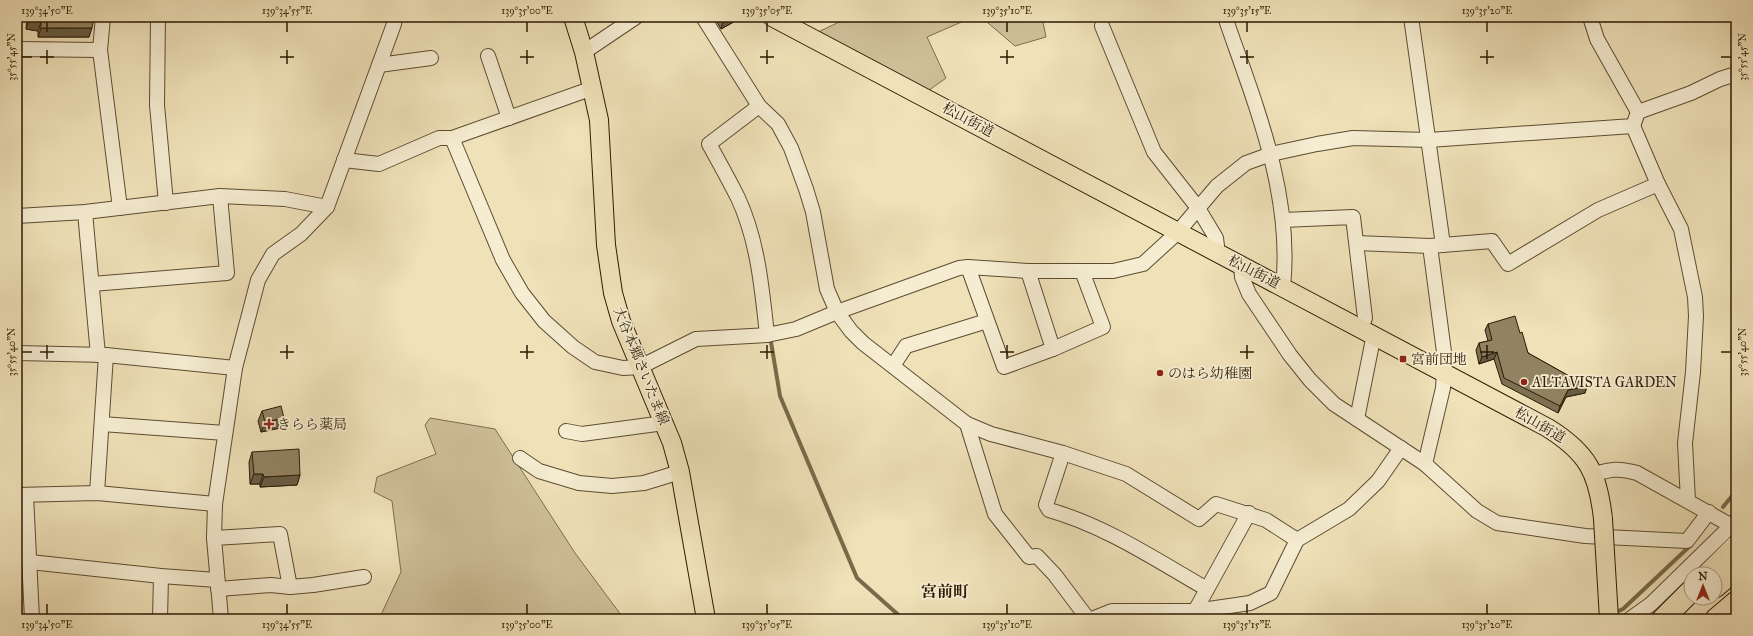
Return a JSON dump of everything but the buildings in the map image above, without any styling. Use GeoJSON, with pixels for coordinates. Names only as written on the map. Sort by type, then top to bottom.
{"type":"FeatureCollection","features":[{"type":"Feature","properties":{"kind":"highway"},"geometry":{"type":"LineString","coordinates":[[1716,566],[1736,546]]}},
{"type":"Feature","properties":{"kind":"highway"},"geometry":{"type":"LineString","coordinates":[[1723,580],[1736,569]]}},
{"type":"Feature","properties":{"kind":"highway"},"geometry":{"type":"LineString","coordinates":[[1663,619],[1683,599]]}},
{"type":"Feature","properties":{"kind":"highway"},"geometry":{"type":"LineString","coordinates":[[1716,619],[1736,602]]}},
{"type":"Feature","properties":{"kind":"highway"},"geometry":{"type":"LineString","coordinates":[[1678,619],[1693,606]]}},
{"type":"Feature","properties":{"kind":"main road","name":"大谷本郷さいたま線"},"geometry":{"type":"LineString","coordinates":[[573,17],[584,52],[599,120],[609,268],[620,321],[664,423],[680,472],[706,619]]}},
{"type":"Feature","properties":{"kind":"main road","name":"松山街道"},"geometry":{"type":"LineString","coordinates":[[772,17],[1177,233],[1368,331],[1548,428],[1567,440],[1583,457],[1594,474],[1600,496],[1603,519],[1609,619]]}},
{"type":"Feature","properties":{"kind":"street"},"geometry":{"type":"LineString","coordinates":[[103,17],[100,50],[120,208]]}},
{"type":"Feature","properties":{"kind":"street"},"geometry":{"type":"LineString","coordinates":[[158,17],[157,104],[166,203]]}},
{"type":"Feature","properties":{"kind":"street"},"geometry":{"type":"LineString","coordinates":[[221,619],[214,538],[215,504],[235,368],[258,280],[273,254],[301,234],[328,207],[394,24],[395,17]]}},
{"type":"Feature","properties":{"kind":"street"},"geometry":{"type":"LineString","coordinates":[[584,52],[636,17]]}},
{"type":"Feature","properties":{"kind":"street"},"geometry":{"type":"LineString","coordinates":[[703,17],[759,106],[778,124],[791,148],[806,189],[812,212],[827,289],[837,312],[850,331],[863,343],[967,424],[990,434],[1063,453],[1126,474],[1199,519],[1216,504],[1249,513],[1266,520],[1297,540]]}},
{"type":"Feature","properties":{"kind":"street"},"geometry":{"type":"LineString","coordinates":[[1224,17],[1271,154],[1283,220],[1285,272],[1283,287]]}},
{"type":"Feature","properties":{"kind":"street"},"geometry":{"type":"LineString","coordinates":[[1411,17],[1429,140],[1444,352],[1444,372],[1441,395],[1426,464]]}},
{"type":"Feature","properties":{"kind":"street"},"geometry":{"type":"LineString","coordinates":[[1590,17],[1597,39],[1638,112],[1633,126],[1658,184],[1681,229],[1695,297],[1693,372],[1685,443],[1688,500]]}},
{"type":"Feature","properties":{"kind":"street"},"geometry":{"type":"LineString","coordinates":[[1102,26],[1154,152],[1198,208],[1216,238],[1218,254]]}},
{"type":"Feature","properties":{"kind":"street"},"geometry":{"type":"LineString","coordinates":[[17,49],[100,50]]}},
{"type":"Feature","properties":{"kind":"street"},"geometry":{"type":"LineString","coordinates":[[488,56],[509,118]]}},
{"type":"Feature","properties":{"kind":"street"},"geometry":{"type":"LineString","coordinates":[[379,65],[431,58]]}},
{"type":"Feature","properties":{"kind":"street"},"geometry":{"type":"LineString","coordinates":[[1638,112],[1691,93],[1720,79],[1736,74]]}},
{"type":"Feature","properties":{"kind":"street"},"geometry":{"type":"LineString","coordinates":[[344,160],[379,164],[439,138],[452,138],[593,88]]}},
{"type":"Feature","properties":{"kind":"street"},"geometry":{"type":"LineString","coordinates":[[759,106],[709,144],[738,199],[751,236],[760,272],[767,335]]}},
{"type":"Feature","properties":{"kind":"street"},"geometry":{"type":"LineString","coordinates":[[452,138],[503,260],[522,293],[544,321],[573,347],[595,362],[623,368],[640,367],[696,339],[767,335],[796,329],[837,312],[959,268],[968,267],[1028,271],[1113,271],[1144,264],[1177,233],[1216,186],[1246,163],[1271,154],[1353,138],[1429,140],[1633,126]]}},
{"type":"Feature","properties":{"kind":"street"},"geometry":{"type":"LineString","coordinates":[[1357,243],[1437,246],[1492,241],[1508,264],[1598,210],[1658,184]]}},
{"type":"Feature","properties":{"kind":"street"},"geometry":{"type":"LineString","coordinates":[[92,284],[227,273],[220,196]]}},
{"type":"Feature","properties":{"kind":"street"},"geometry":{"type":"LineString","coordinates":[[17,216],[85,212],[220,196],[286,200],[328,207]]}},
{"type":"Feature","properties":{"kind":"street"},"geometry":{"type":"LineString","coordinates":[[85,212],[92,284],[102,355],[102,424],[97,493]]}},
{"type":"Feature","properties":{"kind":"street"},"geometry":{"type":"LineString","coordinates":[[1283,220],[1353,217],[1365,318],[1368,331],[1357,419]]}},
{"type":"Feature","properties":{"kind":"street"},"geometry":{"type":"LineString","coordinates":[[1241,266],[1242,277],[1249,294],[1290,355],[1310,380],[1334,404],[1426,464],[1477,511],[1497,523],[1585,536],[1687,541],[1709,512]]}},
{"type":"Feature","properties":{"kind":"street"},"geometry":{"type":"LineString","coordinates":[[968,267],[1004,367],[1053,349],[1103,327],[1082,271]]}},
{"type":"Feature","properties":{"kind":"street"},"geometry":{"type":"LineString","coordinates":[[1028,271],[1053,349]]}},
{"type":"Feature","properties":{"kind":"street"},"geometry":{"type":"LineString","coordinates":[[892,366],[906,346],[987,321]]}},
{"type":"Feature","properties":{"kind":"street"},"geometry":{"type":"LineString","coordinates":[[17,353],[102,355],[235,368]]}},
{"type":"Feature","properties":{"kind":"street"},"geometry":{"type":"LineString","coordinates":[[566,431],[582,434],[664,423]]}},
{"type":"Feature","properties":{"kind":"street"},"geometry":{"type":"LineString","coordinates":[[102,424],[226,433]]}},
{"type":"Feature","properties":{"kind":"street"},"geometry":{"type":"LineString","coordinates":[[967,424],[995,514],[1029,557],[1037,556],[1055,575],[1088,619]]}},
{"type":"Feature","properties":{"kind":"street"},"geometry":{"type":"LineString","coordinates":[[1092,619],[1112,611],[1195,611],[1250,603],[1271,593],[1297,540],[1349,509],[1378,481],[1401,448]]}},
{"type":"Feature","properties":{"kind":"street"},"geometry":{"type":"LineString","coordinates":[[1063,453],[1046,505],[1049,510],[1072,517],[1116,538],[1207,589]]}},
{"type":"Feature","properties":{"kind":"street"},"geometry":{"type":"LineString","coordinates":[[520,458],[540,471],[579,483],[612,486],[644,483],[680,472]]}},
{"type":"Feature","properties":{"kind":"street"},"geometry":{"type":"LineString","coordinates":[[1594,474],[1613,469],[1622,469],[1637,473],[1734,524],[1651,604],[1630,619]]}},
{"type":"Feature","properties":{"kind":"street"},"geometry":{"type":"LineString","coordinates":[[32,619],[30,562],[21,495],[97,493],[215,504]]}},
{"type":"Feature","properties":{"kind":"street"},"geometry":{"type":"LineString","coordinates":[[1195,611],[1249,513]]}},
{"type":"Feature","properties":{"kind":"street"},"geometry":{"type":"LineString","coordinates":[[214,538],[280,534],[290,587]]}},
{"type":"Feature","properties":{"kind":"street"},"geometry":{"type":"LineString","coordinates":[[30,562],[161,576],[217,584],[271,585],[290,587],[364,578]]}},
{"type":"Feature","properties":{"kind":"street"},"geometry":{"type":"LineString","coordinates":[[160,619],[161,576]]}},
{"type":"Feature","properties":{"kind":"shaded area"},"geometry":{"type":"Polygon","coordinates":[[[850,17],[973,17],[927,37],[946,78],[928,91],[818,32],[850,17]]]}},
{"type":"Feature","properties":{"kind":"shaded area"},"geometry":{"type":"Polygon","coordinates":[[[981,17],[1042,17],[1046,37],[1015,46],[981,17]]]}},
{"type":"Feature","properties":{"kind":"shaded area"},"geometry":{"type":"Polygon","coordinates":[[[430,418],[495,429],[575,553],[624,619],[379,619],[401,572],[392,501],[374,492],[377,477],[436,454],[425,425],[430,418]]]}},
{"type":"Feature","properties":{"kind":"waterway"},"geometry":{"type":"LineString","coordinates":[[771,342],[780,396],[857,578],[903,619]]}},
{"type":"Feature","properties":{"kind":"waterway"},"geometry":{"type":"LineString","coordinates":[[1723,507],[1736,491]]}},
{"type":"Feature","properties":{"kind":"waterway"},"geometry":{"type":"LineString","coordinates":[[1614,613],[1623,609],[1691,545]]}},
{"type":"Feature","properties":{"kind":"place","name":"宮前団地"},"geometry":{"type":"Point","coordinates":[1403,359]}},
{"type":"Feature","properties":{"kind":"place","name":"のはら幼稚園"},"geometry":{"type":"Point","coordinates":[1160,373]}},
{"type":"Feature","properties":{"kind":"place","name":"ALTAVISTA GARDEN"},"geometry":{"type":"Point","coordinates":[1524,382]}},
{"type":"Feature","properties":{"kind":"place","name":"きらら薬局"},"geometry":{"type":"Point","coordinates":[269,424]}},
{"type":"Feature","properties":{"kind":"district","name":"宮前町"},"geometry":{"type":"Point","coordinates":[945,591]}}]}
